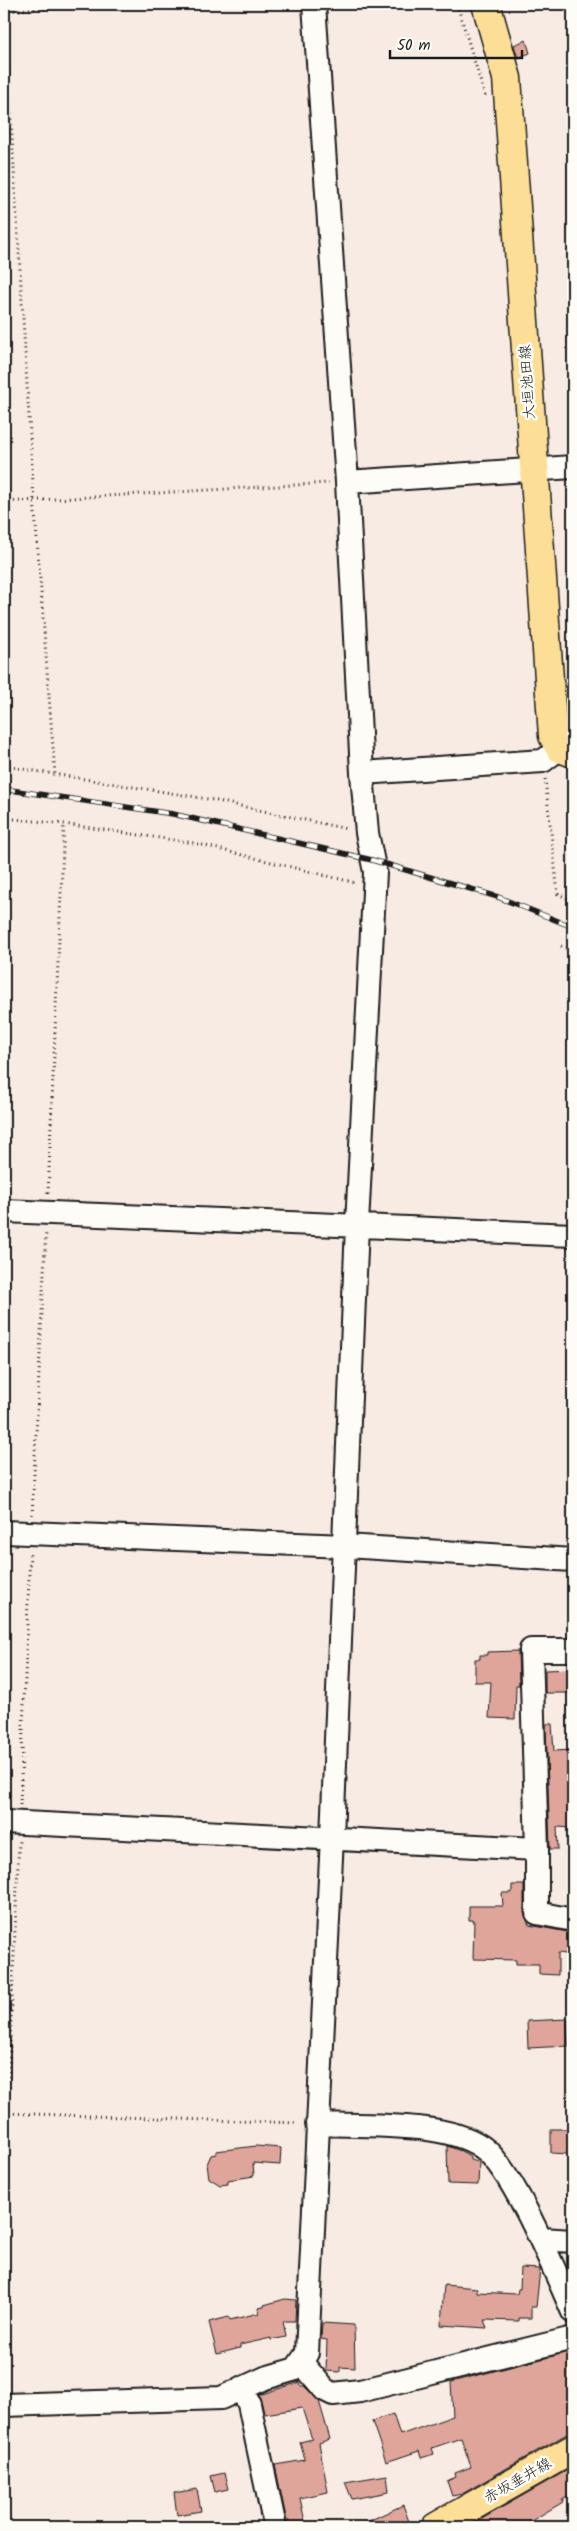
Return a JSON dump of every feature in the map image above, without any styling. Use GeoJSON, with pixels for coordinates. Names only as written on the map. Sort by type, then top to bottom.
{"type":"FeatureCollection","features":[{"type":"Feature","properties":{"kind":"main road","name":"大垣池田線"},"geometry":{"type":"LineString","coordinates":[[486,4],[507,78],[553,736],[559,754]]}},
{"type":"Feature","properties":{"kind":"main road","name":"赤坂垂井線"},"geometry":{"type":"LineString","coordinates":[[436,2527],[573,2449]]}},
{"type":"Feature","properties":{"kind":"street"},"geometry":{"type":"LineString","coordinates":[[4,2405],[221,2398],[242,2388],[296,2369],[307,2353],[345,1546],[356,1226],[375,872],[367,833],[362,773],[347,482],[318,32],[314,4]]}},
{"type":"Feature","properties":{"kind":"street"},"geometry":{"type":"LineString","coordinates":[[347,482],[573,467]]}},
{"type":"Feature","properties":{"kind":"street"},"geometry":{"type":"LineString","coordinates":[[362,773],[559,754]]}},
{"type":"Feature","properties":{"kind":"street"},"geometry":{"type":"LineString","coordinates":[[4,1212],[573,1235]]}},
{"type":"Feature","properties":{"kind":"street"},"geometry":{"type":"LineString","coordinates":[[4,1532],[345,1546],[573,1560]]}},
{"type":"Feature","properties":{"kind":"street"},"geometry":{"type":"LineString","coordinates":[[573,1650],[531,1650],[537,1913],[573,1920]]}},
{"type":"Feature","properties":{"kind":"street"},"geometry":{"type":"LineString","coordinates":[[12,1822],[537,1848]]}},
{"type":"Feature","properties":{"kind":"street"},"geometry":{"type":"LineString","coordinates":[[317,2124],[426,2129],[458,2136],[482,2147],[502,2169],[541,2239],[573,2312]]}},
{"type":"Feature","properties":{"kind":"street"},"geometry":{"type":"LineString","coordinates":[[541,2239],[573,2241]]}},
{"type":"Feature","properties":{"kind":"street"},"geometry":{"type":"LineString","coordinates":[[301,2362],[325,2390],[333,2394],[360,2391],[573,2338]]}},
{"type":"Feature","properties":{"kind":"street"},"geometry":{"type":"LineString","coordinates":[[242,2388],[249,2404],[275,2527]]}},
{"type":"Feature","properties":{"kind":"path"},"geometry":{"type":"LineString","coordinates":[[4,4],[34,500],[55,774]]}},
{"type":"Feature","properties":{"kind":"path"},"geometry":{"type":"LineString","coordinates":[[4,10],[100,4]]}},
{"type":"Feature","properties":{"kind":"path"},"geometry":{"type":"LineString","coordinates":[[457,4],[487,105]]}},
{"type":"Feature","properties":{"kind":"path"},"geometry":{"type":"LineString","coordinates":[[4,502],[347,482]]}},
{"type":"Feature","properties":{"kind":"path"},"geometry":{"type":"LineString","coordinates":[[559,754],[558,894],[573,901]]}},
{"type":"Feature","properties":{"kind":"path"},"geometry":{"type":"LineString","coordinates":[[4,766],[208,799],[367,833]]}},
{"type":"Feature","properties":{"kind":"path"},"geometry":{"type":"LineString","coordinates":[[4,818],[64,824],[194,843],[347,880],[373,890]]}},
{"type":"Feature","properties":{"kind":"path"},"geometry":{"type":"LineString","coordinates":[[4,2177],[12,1822],[31,1533],[64,824]]}},
{"type":"Feature","properties":{"kind":"path"},"geometry":{"type":"LineString","coordinates":[[561,946],[573,952]]}},
{"type":"Feature","properties":{"kind":"path"},"geometry":{"type":"LineString","coordinates":[[5,2113],[317,2124]]}},
{"type":"Feature","properties":{"kind":"building"},"geometry":{"type":"Polygon","coordinates":[[[526,40],[530,53],[518,58],[514,45],[526,40]]]}},
{"type":"Feature","properties":{"kind":"building"},"geometry":{"type":"Polygon","coordinates":[[[518,1651],[519,1685],[516,1685],[515,1719],[489,1718],[491,1682],[475,1682],[475,1659],[480,1659],[480,1655],[487,1655],[487,1652],[518,1651]]]}},
{"type":"Feature","properties":{"kind":"building"},"geometry":{"type":"Polygon","coordinates":[[[573,1669],[573,1693],[545,1693],[545,1670],[573,1669]]]}},
{"type":"Feature","properties":{"kind":"building"},"geometry":{"type":"Polygon","coordinates":[[[546,1724],[552,1724],[554,1751],[573,1750],[573,1828],[557,1827],[558,1849],[550,1849],[546,1724]]]}},
{"type":"Feature","properties":{"kind":"building"},"geometry":{"type":"Polygon","coordinates":[[[512,1885],[524,1885],[524,1913],[529,1925],[573,1933],[573,1955],[558,1953],[558,1975],[539,1974],[539,1964],[516,1964],[516,1960],[473,1959],[474,1920],[469,1920],[469,1906],[503,1906],[502,1893],[512,1893],[512,1885]]]}},
{"type":"Feature","properties":{"kind":"building"},"geometry":{"type":"Polygon","coordinates":[[[567,2019],[568,2046],[528,2048],[527,2021],[567,2019]]]}},
{"type":"Feature","properties":{"kind":"building"},"geometry":{"type":"Polygon","coordinates":[[[551,2129],[570,2129],[569,2154],[551,2153],[551,2129]]]}},
{"type":"Feature","properties":{"kind":"building"},"geometry":{"type":"Polygon","coordinates":[[[256,2146],[281,2148],[280,2165],[253,2163],[254,2176],[228,2180],[228,2184],[220,2185],[209,2178],[207,2164],[211,2155],[216,2154],[216,2151],[256,2146]]]}},
{"type":"Feature","properties":{"kind":"building"},"geometry":{"type":"Polygon","coordinates":[[[447,2146],[470,2156],[470,2160],[479,2162],[478,2185],[448,2184],[447,2146]]]}},
{"type":"Feature","properties":{"kind":"building"},"geometry":{"type":"Polygon","coordinates":[[[521,2268],[540,2269],[536,2307],[531,2307],[531,2318],[519,2318],[519,2321],[484,2320],[487,2328],[441,2325],[444,2285],[477,2288],[477,2292],[517,2294],[518,2289],[520,2289],[521,2268]]]}},
{"type":"Feature","properties":{"kind":"building"},"geometry":{"type":"Polygon","coordinates":[[[285,2299],[296,2300],[295,2321],[283,2321],[286,2337],[271,2340],[271,2338],[240,2345],[240,2348],[217,2354],[209,2322],[229,2317],[230,2320],[259,2313],[258,2308],[285,2299]]]}},
{"type":"Feature","properties":{"kind":"building"},"geometry":{"type":"Polygon","coordinates":[[[322,2323],[354,2325],[355,2368],[340,2367],[340,2372],[326,2371],[327,2340],[321,2339],[322,2323]]]}},
{"type":"Feature","properties":{"kind":"building"},"geometry":{"type":"Polygon","coordinates":[[[573,2351],[573,2433],[565,2435],[462,2494],[452,2496],[447,2481],[456,2477],[455,2473],[471,2467],[461,2438],[432,2448],[434,2454],[421,2458],[419,2451],[386,2462],[372,2421],[393,2414],[400,2435],[453,2416],[451,2382],[573,2351]]]}},
{"type":"Feature","properties":{"kind":"building"},"geometry":{"type":"Polygon","coordinates":[[[300,2382],[301,2386],[304,2386],[319,2401],[330,2439],[319,2443],[328,2492],[300,2498],[306,2527],[288,2527],[275,2465],[305,2460],[300,2442],[312,2439],[302,2408],[265,2414],[259,2395],[300,2382]]]}},
{"type":"Feature","properties":{"kind":"building"},"geometry":{"type":"Polygon","coordinates":[[[573,2467],[573,2494],[562,2500],[563,2502],[521,2527],[474,2527],[473,2524],[573,2467]]]}},
{"type":"Feature","properties":{"kind":"building"},"geometry":{"type":"Polygon","coordinates":[[[224,2473],[228,2489],[215,2492],[211,2476],[224,2473]]]}},
{"type":"Feature","properties":{"kind":"building"},"geometry":{"type":"Polygon","coordinates":[[[387,2475],[389,2492],[352,2499],[345,2482],[387,2475]]]}},
{"type":"Feature","properties":{"kind":"building"},"geometry":{"type":"Polygon","coordinates":[[[197,2489],[201,2511],[177,2515],[174,2493],[197,2489]]]}},
{"type":"Feature","properties":{"kind":"building"},"geometry":{"type":"Polygon","coordinates":[[[403,2505],[411,2527],[356,2527],[403,2505]]]}},
{"type":"Feature","properties":{"kind":"railway"},"geometry":{"type":"LineString","coordinates":[[4,789],[173,814],[372,860],[498,897],[573,927]]}}]}
